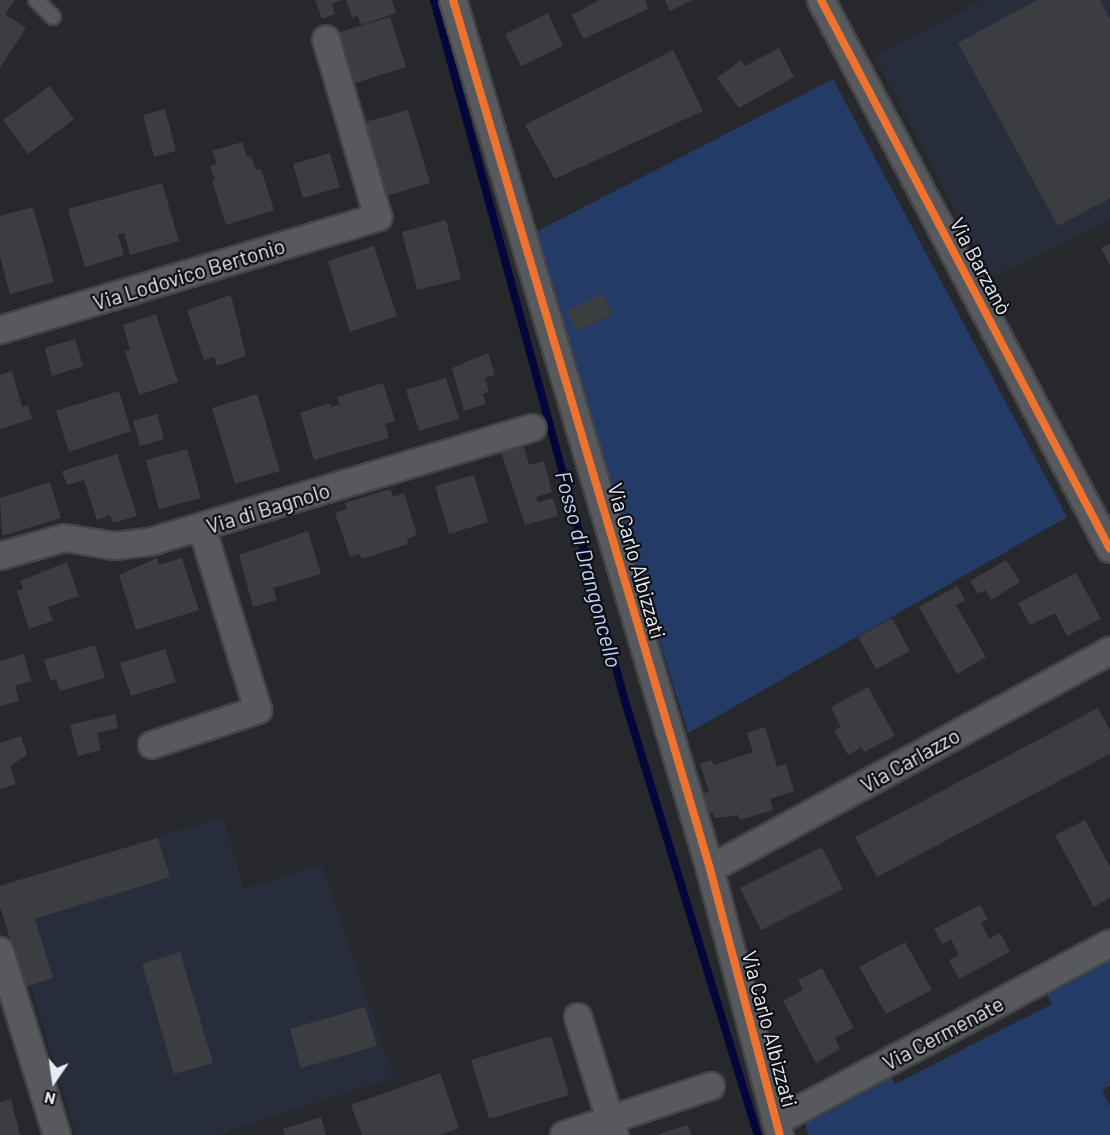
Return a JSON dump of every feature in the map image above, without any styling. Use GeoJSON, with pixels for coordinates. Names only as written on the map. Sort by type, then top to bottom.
{"type":"FeatureCollection","features":[{"type":"Feature","properties":{"kind":"street","name":"Via Carlo Albizzati"},"geometry":{"type":"LineString","coordinates":[[453,0],[710,869],[778,1129]]}},
{"type":"Feature","properties":{"kind":"street","name":"Via Barzanò"},"geometry":{"type":"LineString","coordinates":[[821,0],[1110,549]]}},
{"type":"Feature","properties":{"kind":"street","name":"Via Lodovico Bertonio"},"geometry":{"type":"LineString","coordinates":[[0,330],[378,217],[326,39]]}},
{"type":"Feature","properties":{"kind":"street","name":"Via di Bagnolo"},"geometry":{"type":"LineString","coordinates":[[0,556],[65,538],[135,545],[202,528],[534,428]]}},
{"type":"Feature","properties":{"kind":"street"},"geometry":{"type":"LineString","coordinates":[[152,745],[258,710],[202,528]]}},
{"type":"Feature","properties":{"kind":"street","name":"Via Carlazzo"},"geometry":{"type":"LineString","coordinates":[[710,869],[1110,651]]}},
{"type":"Feature","properties":{"kind":"street","name":"Via Cermenate"},"geometry":{"type":"LineString","coordinates":[[778,1129],[1110,944]]}},
{"type":"Feature","properties":{"kind":"street"},"geometry":{"type":"LineString","coordinates":[[0,954],[57,1135]]}},
{"type":"Feature","properties":{"kind":"street"},"geometry":{"type":"LineString","coordinates":[[578,1017],[613,1128]]}},
{"type":"Feature","properties":{"kind":"street"},"geometry":{"type":"LineString","coordinates":[[564,1135],[613,1128],[711,1086]]}},
{"type":"Feature","properties":{"kind":"lane"},"geometry":{"type":"LineString","coordinates":[[36,0],[53,17]]}},
{"type":"Feature","properties":{"kind":"shaded area"},"geometry":{"type":"Polygon","coordinates":[[[982,0],[1110,0],[1110,220],[991,278],[875,57],[982,0]]]}},
{"type":"Feature","properties":{"kind":"shaded area"},"geometry":{"type":"Polygon","coordinates":[[[833,79],[1067,517],[688,733],[533,233],[833,79]]]}},
{"type":"Feature","properties":{"kind":"shaded area"},"geometry":{"type":"Polygon","coordinates":[[[223,817],[244,889],[321,864],[394,1077],[218,1135],[76,1135],[0,885],[223,817]]]}},
{"type":"Feature","properties":{"kind":"shaded area"},"geometry":{"type":"Polygon","coordinates":[[[1110,954],[1110,1085],[1102,1090],[1110,1106],[1110,1135],[808,1135],[803,1116],[889,1072],[895,1084],[1052,1004],[1044,989],[1110,954]]]}},
{"type":"Feature","properties":{"kind":"building"},"geometry":{"type":"Polygon","coordinates":[[[0,0],[15,0],[5,14],[26,28],[0,68],[0,0]]]}},
{"type":"Feature","properties":{"kind":"building"},"geometry":{"type":"Polygon","coordinates":[[[315,0],[341,0],[332,4],[335,14],[322,19],[315,0]]]}},
{"type":"Feature","properties":{"kind":"building"},"geometry":{"type":"Polygon","coordinates":[[[346,0],[392,0],[396,13],[361,25],[358,16],[352,17],[346,0]]]}},
{"type":"Feature","properties":{"kind":"building"},"geometry":{"type":"Polygon","coordinates":[[[599,0],[645,0],[648,9],[583,39],[572,15],[599,0]]]}},
{"type":"Feature","properties":{"kind":"building"},"geometry":{"type":"Polygon","coordinates":[[[665,0],[693,0],[670,11],[665,0]]]}},
{"type":"Feature","properties":{"kind":"building"},"geometry":{"type":"Polygon","coordinates":[[[1037,0],[1100,0],[1110,19],[1110,198],[1058,226],[958,43],[1037,0]]]}},
{"type":"Feature","properties":{"kind":"building"},"geometry":{"type":"Polygon","coordinates":[[[548,13],[563,46],[521,66],[505,34],[548,13]]]}},
{"type":"Feature","properties":{"kind":"building"},"geometry":{"type":"Polygon","coordinates":[[[390,17],[406,67],[349,85],[333,34],[390,17]]]}},
{"type":"Feature","properties":{"kind":"building"},"geometry":{"type":"Polygon","coordinates":[[[779,48],[794,77],[739,108],[717,78],[741,60],[745,66],[779,48]]]}},
{"type":"Feature","properties":{"kind":"building"},"geometry":{"type":"Polygon","coordinates":[[[673,50],[703,111],[555,179],[525,125],[673,50]]]}},
{"type":"Feature","properties":{"kind":"building"},"geometry":{"type":"Polygon","coordinates":[[[50,86],[74,119],[28,154],[3,120],[50,86]]]}},
{"type":"Feature","properties":{"kind":"building"},"geometry":{"type":"Polygon","coordinates":[[[165,109],[176,151],[154,157],[143,115],[165,109]]]}},
{"type":"Feature","properties":{"kind":"building"},"geometry":{"type":"Polygon","coordinates":[[[408,110],[430,183],[380,198],[358,124],[408,110]]]}},
{"type":"Feature","properties":{"kind":"building"},"geometry":{"type":"Polygon","coordinates":[[[242,142],[247,157],[251,156],[256,170],[261,169],[274,210],[226,225],[212,181],[215,180],[210,166],[217,164],[212,151],[242,142]]]}},
{"type":"Feature","properties":{"kind":"building"},"geometry":{"type":"Polygon","coordinates":[[[330,153],[340,187],[303,198],[293,164],[330,153]]]}},
{"type":"Feature","properties":{"kind":"building"},"geometry":{"type":"Polygon","coordinates":[[[162,183],[179,241],[130,255],[124,233],[118,235],[124,255],[85,267],[68,209],[162,183]]]}},
{"type":"Feature","properties":{"kind":"building"},"geometry":{"type":"Polygon","coordinates":[[[33,207],[54,282],[10,294],[0,257],[0,216],[33,207]]]}},
{"type":"Feature","properties":{"kind":"building"},"geometry":{"type":"Polygon","coordinates":[[[446,220],[461,279],[417,290],[402,232],[446,220]]]}},
{"type":"Feature","properties":{"kind":"building"},"geometry":{"type":"Polygon","coordinates":[[[1110,243],[1110,265],[1101,248],[1110,243]]]}},
{"type":"Feature","properties":{"kind":"building"},"geometry":{"type":"Polygon","coordinates":[[[374,246],[397,316],[350,332],[328,261],[374,246]]]}},
{"type":"Feature","properties":{"kind":"building"},"geometry":{"type":"Polygon","coordinates":[[[603,294],[613,314],[577,331],[567,311],[603,294]]]}},
{"type":"Feature","properties":{"kind":"building"},"geometry":{"type":"Polygon","coordinates":[[[231,295],[246,356],[217,366],[214,357],[204,360],[187,310],[231,295]]]}},
{"type":"Feature","properties":{"kind":"building"},"geometry":{"type":"Polygon","coordinates":[[[156,314],[178,382],[139,395],[125,351],[130,349],[123,325],[156,314]]]}},
{"type":"Feature","properties":{"kind":"building"},"geometry":{"type":"Polygon","coordinates":[[[75,339],[83,366],[52,376],[45,348],[75,339]]]}},
{"type":"Feature","properties":{"kind":"building"},"geometry":{"type":"Polygon","coordinates":[[[488,353],[495,375],[485,378],[489,392],[483,394],[486,404],[464,411],[452,368],[488,353]]]}},
{"type":"Feature","properties":{"kind":"building"},"geometry":{"type":"Polygon","coordinates":[[[12,371],[22,407],[28,405],[32,419],[0,429],[0,375],[12,371]]]}},
{"type":"Feature","properties":{"kind":"building"},"geometry":{"type":"Polygon","coordinates":[[[446,378],[459,419],[419,431],[406,390],[446,378]]]}},
{"type":"Feature","properties":{"kind":"building"},"geometry":{"type":"Polygon","coordinates":[[[383,383],[395,421],[385,424],[389,438],[314,460],[300,413],[330,403],[331,407],[340,405],[337,397],[383,383]]]}},
{"type":"Feature","properties":{"kind":"building"},"geometry":{"type":"Polygon","coordinates":[[[119,391],[131,431],[69,452],[56,411],[119,391]]]}},
{"type":"Feature","properties":{"kind":"building"},"geometry":{"type":"Polygon","coordinates":[[[257,394],[280,471],[235,484],[212,408],[257,394]]]}},
{"type":"Feature","properties":{"kind":"building"},"geometry":{"type":"Polygon","coordinates":[[[157,414],[164,439],[140,446],[133,421],[157,414]]]}},
{"type":"Feature","properties":{"kind":"building"},"geometry":{"type":"Polygon","coordinates":[[[522,439],[529,465],[544,461],[552,492],[536,497],[538,502],[553,498],[558,516],[525,525],[499,446],[522,439]]]}},
{"type":"Feature","properties":{"kind":"building"},"geometry":{"type":"Polygon","coordinates":[[[187,449],[201,498],[159,509],[146,460],[187,449]]]}},
{"type":"Feature","properties":{"kind":"building"},"geometry":{"type":"Polygon","coordinates":[[[117,454],[137,516],[113,523],[110,515],[97,520],[84,480],[67,485],[62,471],[117,454]]]}},
{"type":"Feature","properties":{"kind":"building"},"geometry":{"type":"Polygon","coordinates":[[[474,475],[488,522],[449,534],[435,486],[474,475]]]}},
{"type":"Feature","properties":{"kind":"building"},"geometry":{"type":"Polygon","coordinates":[[[50,482],[61,518],[2,536],[0,498],[50,482]]]}},
{"type":"Feature","properties":{"kind":"building"},"geometry":{"type":"Polygon","coordinates":[[[390,489],[393,497],[404,493],[417,535],[407,539],[408,544],[362,559],[360,554],[350,557],[335,513],[347,509],[345,503],[390,489]]]}},
{"type":"Feature","properties":{"kind":"building"},"geometry":{"type":"Polygon","coordinates":[[[308,531],[321,574],[273,588],[277,600],[253,607],[239,555],[308,531]]]}},
{"type":"Feature","properties":{"kind":"building"},"geometry":{"type":"Polygon","coordinates":[[[157,558],[159,565],[182,558],[199,610],[136,630],[119,575],[157,558]]]}},
{"type":"Feature","properties":{"kind":"building"},"geometry":{"type":"Polygon","coordinates":[[[1006,560],[1020,582],[991,600],[985,590],[978,594],[970,581],[1006,560]]]}},
{"type":"Feature","properties":{"kind":"building"},"geometry":{"type":"Polygon","coordinates":[[[67,562],[79,596],[48,607],[53,621],[29,629],[17,591],[23,589],[20,581],[67,562]]]}},
{"type":"Feature","properties":{"kind":"building"},"geometry":{"type":"Polygon","coordinates":[[[1076,573],[1101,619],[1067,636],[1055,613],[1030,625],[1018,603],[1076,573]]]}},
{"type":"Feature","properties":{"kind":"building"},"geometry":{"type":"Polygon","coordinates":[[[957,586],[965,600],[956,605],[986,657],[957,674],[919,607],[957,586]]]}},
{"type":"Feature","properties":{"kind":"building"},"geometry":{"type":"Polygon","coordinates":[[[892,618],[910,651],[876,669],[858,637],[892,618]]]}},
{"type":"Feature","properties":{"kind":"building"},"geometry":{"type":"Polygon","coordinates":[[[95,645],[105,678],[60,691],[56,679],[51,681],[44,660],[95,645]]]}},
{"type":"Feature","properties":{"kind":"building"},"geometry":{"type":"Polygon","coordinates":[[[165,649],[176,682],[131,696],[120,663],[165,649]]]}},
{"type":"Feature","properties":{"kind":"building"},"geometry":{"type":"Polygon","coordinates":[[[24,654],[31,681],[15,686],[19,701],[0,706],[0,661],[24,654]]]}},
{"type":"Feature","properties":{"kind":"building"},"geometry":{"type":"Polygon","coordinates":[[[868,687],[895,736],[864,752],[862,747],[848,755],[834,730],[841,727],[831,707],[868,687]]]}},
{"type":"Feature","properties":{"kind":"building"},"geometry":{"type":"Polygon","coordinates":[[[1098,708],[1110,730],[1110,754],[877,877],[855,837],[1098,708]]]}},
{"type":"Feature","properties":{"kind":"building"},"geometry":{"type":"Polygon","coordinates":[[[115,714],[118,728],[97,733],[101,750],[78,756],[70,725],[115,714]]]}},
{"type":"Feature","properties":{"kind":"building"},"geometry":{"type":"Polygon","coordinates":[[[765,727],[777,767],[786,764],[794,791],[770,799],[773,810],[740,820],[738,815],[715,818],[713,813],[707,814],[701,794],[709,792],[700,764],[712,760],[714,765],[753,752],[747,733],[765,727]]]}},
{"type":"Feature","properties":{"kind":"building"},"geometry":{"type":"Polygon","coordinates":[[[21,736],[27,755],[10,766],[16,784],[0,789],[0,743],[21,736]]]}},
{"type":"Feature","properties":{"kind":"building"},"geometry":{"type":"Polygon","coordinates":[[[1085,820],[1110,867],[1110,898],[1094,907],[1055,835],[1085,820]]]}},
{"type":"Feature","properties":{"kind":"building"},"geometry":{"type":"Polygon","coordinates":[[[158,838],[170,877],[35,919],[53,978],[25,987],[0,907],[0,886],[158,838]]]}},
{"type":"Feature","properties":{"kind":"building"},"geometry":{"type":"Polygon","coordinates":[[[822,847],[843,889],[761,930],[740,888],[822,847]]]}},
{"type":"Feature","properties":{"kind":"building"},"geometry":{"type":"Polygon","coordinates":[[[980,905],[988,919],[981,923],[989,939],[1000,933],[1010,952],[959,979],[949,960],[959,955],[951,939],[942,944],[934,929],[980,905]]]}},
{"type":"Feature","properties":{"kind":"building"},"geometry":{"type":"Polygon","coordinates":[[[905,942],[932,990],[886,1014],[859,967],[905,942]]]}},
{"type":"Feature","properties":{"kind":"building"},"geometry":{"type":"Polygon","coordinates":[[[180,952],[213,1063],[174,1074],[142,964],[180,952]]]}},
{"type":"Feature","properties":{"kind":"building"},"geometry":{"type":"Polygon","coordinates":[[[822,968],[854,1028],[835,1038],[840,1049],[816,1063],[783,1001],[803,990],[798,980],[822,968]]]}},
{"type":"Feature","properties":{"kind":"building"},"geometry":{"type":"Polygon","coordinates":[[[365,1007],[377,1046],[301,1068],[290,1029],[365,1007]]]}},
{"type":"Feature","properties":{"kind":"building"},"geometry":{"type":"Polygon","coordinates":[[[551,1036],[569,1095],[489,1119],[471,1060],[551,1036]]]}},
{"type":"Feature","properties":{"kind":"building"},"geometry":{"type":"Polygon","coordinates":[[[440,1073],[459,1128],[440,1135],[362,1135],[351,1105],[440,1073]]]}},
{"type":"Feature","properties":{"kind":"building"},"geometry":{"type":"Polygon","coordinates":[[[11,1099],[20,1135],[0,1135],[0,1102],[11,1099]]]}},
{"type":"Feature","properties":{"kind":"building"},"geometry":{"type":"Polygon","coordinates":[[[321,1117],[326,1135],[285,1135],[283,1129],[321,1117]]]}},
{"type":"Feature","properties":{"kind":"building"},"geometry":{"type":"Polygon","coordinates":[[[688,1125],[691,1135],[658,1135],[658,1134],[688,1125]]]}},
{"type":"Feature","properties":{"kind":"waterway","name":"Fosso di Drangoncello"},"geometry":{"type":"LineString","coordinates":[[434,0],[625,701],[758,1135]]}},
{"type":"Feature","properties":{"kind":"cycle path"},"geometry":{"type":"LineString","coordinates":[[453,0],[710,869],[780,1135]]}},
{"type":"Feature","properties":{"kind":"cycle path"},"geometry":{"type":"LineString","coordinates":[[821,0],[1110,549]]}}]}
